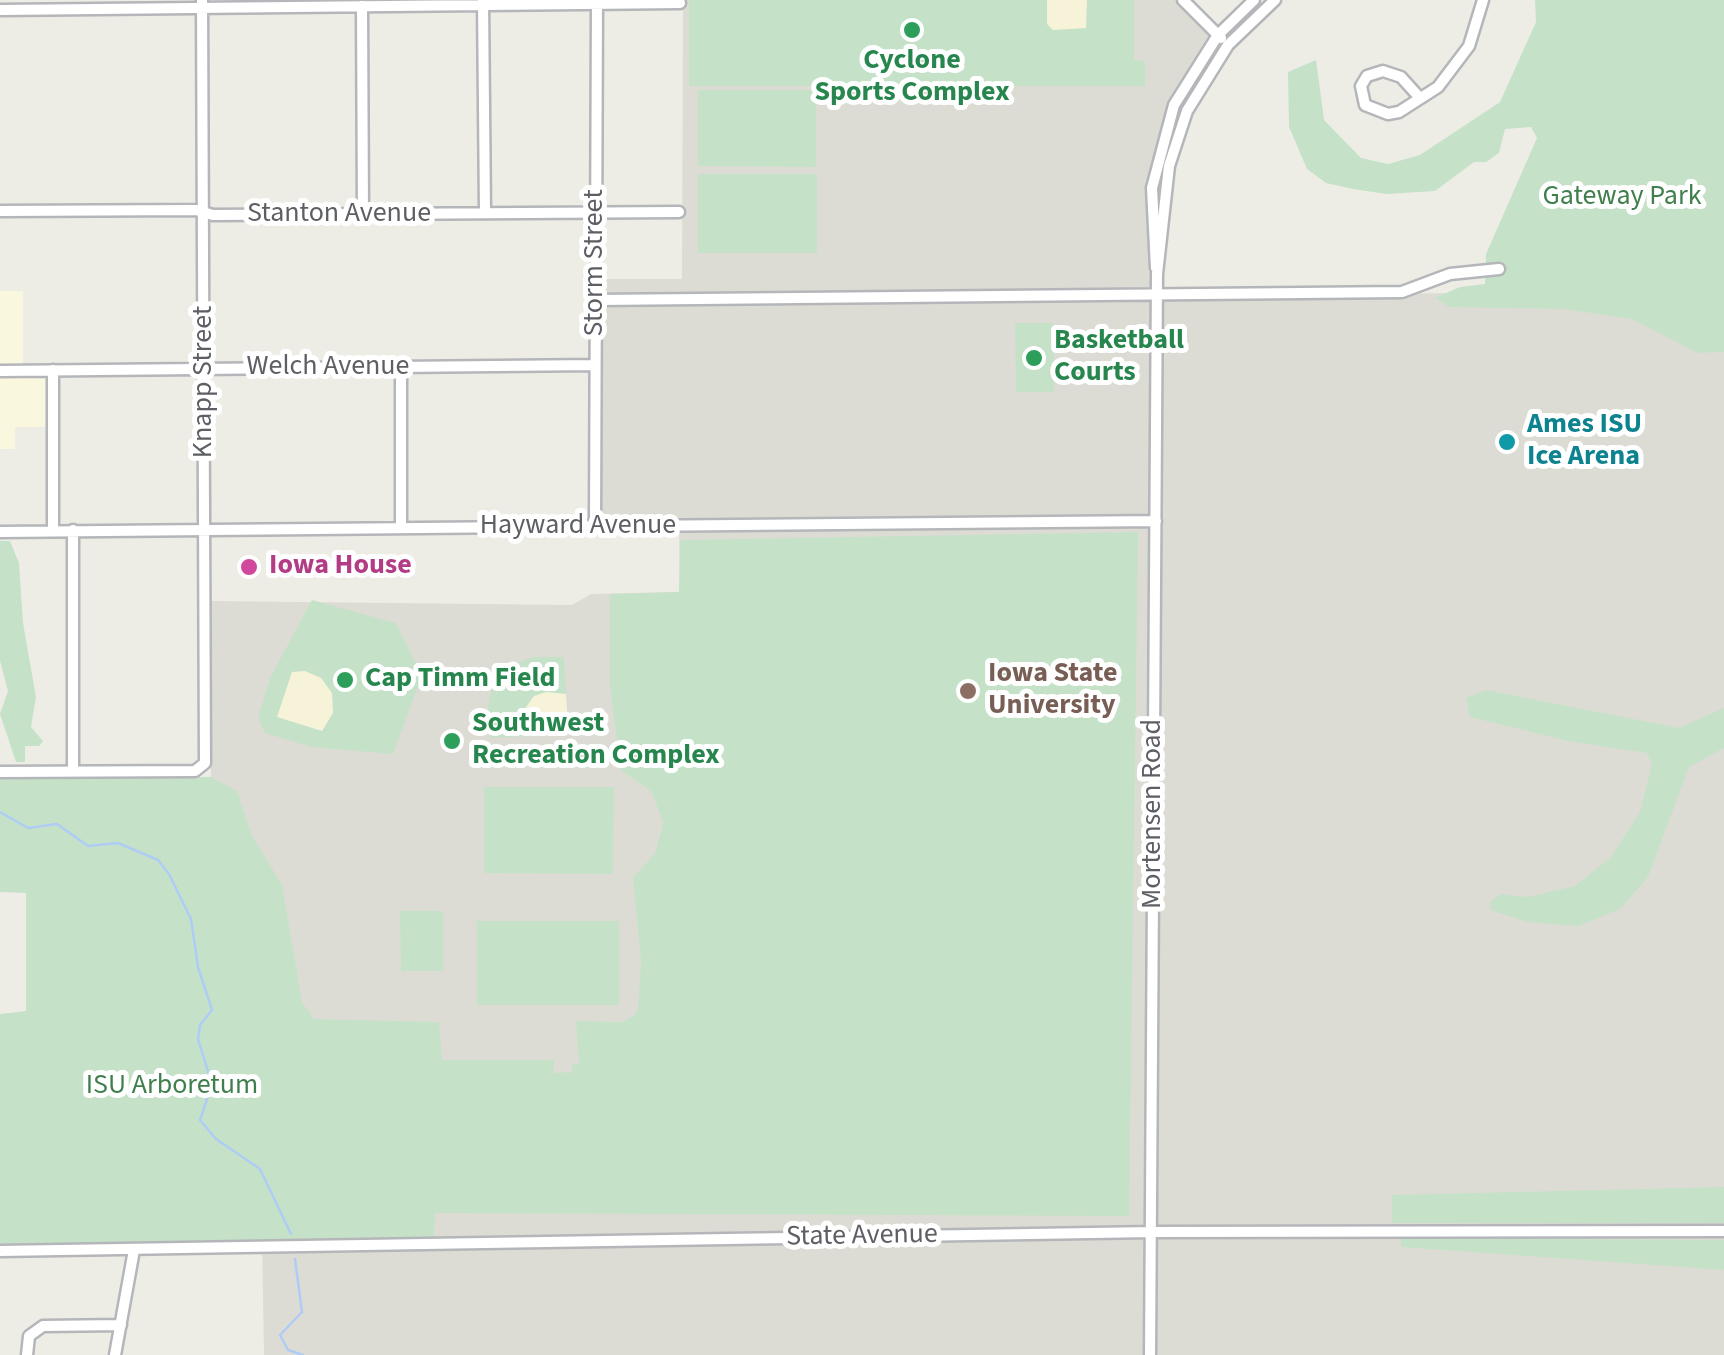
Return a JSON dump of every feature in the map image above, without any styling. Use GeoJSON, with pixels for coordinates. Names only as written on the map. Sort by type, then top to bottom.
{"type":"FeatureCollection","features":[{"type":"Feature","properties":{"kind":"street"},"geometry":{"type":"LineString","coordinates":[[1183,0],[1228,44]]}},
{"type":"Feature","properties":{"kind":"street","name":"Mortensen Road"},"geometry":{"type":"LineString","coordinates":[[1157,274],[1151,238],[1152,188],[1174,105],[1218,35],[1254,0]]}},
{"type":"Feature","properties":{"kind":"street","name":"Mortensen Road"},"geometry":{"type":"LineString","coordinates":[[1150,1355],[1157,274],[1169,166],[1187,110],[1228,44],[1275,0]]}},
{"type":"Feature","properties":{"kind":"street"},"geometry":{"type":"LineString","coordinates":[[1419,97],[1401,77],[1383,70],[1368,76],[1361,86],[1365,105],[1379,113],[1399,112],[1438,87],[1460,62],[1476,31],[1484,0]]}},
{"type":"Feature","properties":{"kind":"street"},"geometry":{"type":"LineString","coordinates":[[483,2],[485,214]]}},
{"type":"Feature","properties":{"kind":"street","name":"Storm Street"},"geometry":{"type":"LineString","coordinates":[[595,526],[597,2]]}},
{"type":"Feature","properties":{"kind":"street"},"geometry":{"type":"LineString","coordinates":[[0,10],[202,3],[680,3]]}},
{"type":"Feature","properties":{"kind":"street","name":"Knapp Street"},"geometry":{"type":"LineString","coordinates":[[73,772],[195,771],[205,764],[202,3]]}},
{"type":"Feature","properties":{"kind":"street"},"geometry":{"type":"LineString","coordinates":[[362,6],[363,214]]}},
{"type":"Feature","properties":{"kind":"street","name":"Stanton Avenue"},"geometry":{"type":"LineString","coordinates":[[0,211],[203,211],[213,216],[678,212]]}},
{"type":"Feature","properties":{"kind":"street"},"geometry":{"type":"LineString","coordinates":[[597,300],[1402,292],[1450,274],[1498,269]]}},
{"type":"Feature","properties":{"kind":"street","name":"Welch Avenue"},"geometry":{"type":"LineString","coordinates":[[0,371],[596,365]]}},
{"type":"Feature","properties":{"kind":"street"},"geometry":{"type":"LineString","coordinates":[[401,367],[401,528]]}},
{"type":"Feature","properties":{"kind":"street"},"geometry":{"type":"LineString","coordinates":[[53,370],[53,531]]}},
{"type":"Feature","properties":{"kind":"street","name":"Hayward Avenue"},"geometry":{"type":"LineString","coordinates":[[0,532],[1156,521]]}},
{"type":"Feature","properties":{"kind":"street"},"geometry":{"type":"LineString","coordinates":[[0,772],[73,772],[73,530]]}},
{"type":"Feature","properties":{"kind":"street","name":"State Avenue"},"geometry":{"type":"LineString","coordinates":[[0,1252],[1152,1232],[1724,1230]]}},
{"type":"Feature","properties":{"kind":"street"},"geometry":{"type":"LineString","coordinates":[[115,1355],[134,1250]]}},
{"type":"Feature","properties":{"kind":"street"},"geometry":{"type":"LineString","coordinates":[[27,1355],[29,1336],[43,1326],[121,1324]]}},
{"type":"Feature","properties":{"kind":"shaded area","name":"Iowa State University"},"geometry":{"type":"Polygon","coordinates":[[[683,0],[1183,0],[1218,35],[1184,86],[1157,164],[1157,295],[1485,293],[1724,303],[1724,1355],[264,1355],[262,1239],[0,1245],[0,1014],[35,1014],[36,892],[0,778],[211,777],[211,601],[572,605],[591,594],[680,592],[679,526],[595,526],[597,279],[682,279],[683,0]]]}},
{"type":"Feature","properties":{"kind":"shaded area"},"geometry":{"type":"Polygon","coordinates":[[[0,291],[23,291],[23,370],[53,370],[47,380],[47,427],[15,427],[15,449],[0,449],[0,291]]]}},
{"type":"Feature","properties":{"kind":"green space","name":"Cyclone Sports Complex"},"geometry":{"type":"Polygon","coordinates":[[[689,0],[1134,0],[1134,60],[1145,61],[1145,86],[689,86],[689,0]]]}},
{"type":"Feature","properties":{"kind":"green space","name":"Gateway Park"},"geometry":{"type":"Polygon","coordinates":[[[1535,0],[1724,0],[1724,352],[1698,353],[1632,319],[1563,309],[1449,307],[1435,298],[1460,287],[1485,284],[1486,254],[1537,138],[1531,127],[1505,129],[1499,153],[1486,162],[1474,162],[1435,191],[1386,194],[1353,189],[1326,183],[1307,169],[1289,127],[1288,72],[1316,60],[1324,120],[1361,158],[1388,164],[1420,155],[1500,102],[1536,22],[1535,0]]]}},
{"type":"Feature","properties":{"kind":"green space"},"geometry":{"type":"Polygon","coordinates":[[[698,90],[816,90],[816,167],[698,166],[698,90]]]}},
{"type":"Feature","properties":{"kind":"green space"},"geometry":{"type":"Polygon","coordinates":[[[698,174],[817,174],[817,253],[698,253],[698,174]]]}},
{"type":"Feature","properties":{"kind":"green space","name":"Basketball Courts"},"geometry":{"type":"Polygon","coordinates":[[[1015,323],[1053,323],[1054,392],[1016,392],[1015,323]]]}},
{"type":"Feature","properties":{"kind":"green space","name":"ISU Arboretum"},"geometry":{"type":"Polygon","coordinates":[[[1138,532],[1129,1216],[435,1213],[434,1237],[0,1245],[0,1014],[26,1011],[26,893],[0,892],[0,778],[211,777],[237,791],[251,834],[282,885],[302,1002],[314,1019],[439,1022],[442,1060],[554,1060],[554,1073],[572,1072],[572,1065],[579,1064],[576,1021],[622,1022],[635,1015],[638,1008],[641,962],[633,877],[655,854],[663,823],[652,792],[621,770],[610,687],[610,594],[679,592],[680,540],[1138,532]]]}},
{"type":"Feature","properties":{"kind":"green space"},"geometry":{"type":"Polygon","coordinates":[[[0,541],[10,541],[19,563],[23,623],[36,697],[31,727],[43,741],[39,746],[25,746],[25,762],[16,762],[0,714],[8,691],[0,661],[0,541]]]}},
{"type":"Feature","properties":{"kind":"green space","name":"Cap Timm Field"},"geometry":{"type":"Polygon","coordinates":[[[312,600],[396,623],[422,676],[393,754],[311,747],[265,733],[258,717],[271,676],[312,600]]]}},
{"type":"Feature","properties":{"kind":"green space"},"geometry":{"type":"Polygon","coordinates":[[[534,657],[564,657],[568,726],[562,734],[491,738],[488,707],[493,680],[509,665],[534,657]]]}},
{"type":"Feature","properties":{"kind":"green space"},"geometry":{"type":"Polygon","coordinates":[[[1486,690],[1679,728],[1724,708],[1724,748],[1689,767],[1648,877],[1620,909],[1578,926],[1528,922],[1490,910],[1491,901],[1501,894],[1527,897],[1575,886],[1611,857],[1640,812],[1652,765],[1647,753],[1568,741],[1470,717],[1466,698],[1486,690]]]}},
{"type":"Feature","properties":{"kind":"green space"},"geometry":{"type":"Polygon","coordinates":[[[484,787],[614,787],[613,874],[484,873],[484,787]]]}},
{"type":"Feature","properties":{"kind":"green space"},"geometry":{"type":"Polygon","coordinates":[[[400,911],[443,911],[443,971],[401,971],[400,911]]]}},
{"type":"Feature","properties":{"kind":"green space"},"geometry":{"type":"Polygon","coordinates":[[[477,921],[619,921],[619,1005],[477,1005],[477,921]]]}},
{"type":"Feature","properties":{"kind":"green space"},"geometry":{"type":"Polygon","coordinates":[[[1724,1187],[1724,1223],[1392,1223],[1392,1195],[1724,1187]]]}},
{"type":"Feature","properties":{"kind":"green space"},"geometry":{"type":"Polygon","coordinates":[[[1401,1238],[1724,1240],[1724,1270],[1401,1247],[1401,1238]]]}},
{"type":"Feature","properties":{"kind":"sand"},"geometry":{"type":"Polygon","coordinates":[[[1047,0],[1087,0],[1086,28],[1053,30],[1047,24],[1047,0]]]}},
{"type":"Feature","properties":{"kind":"sand"},"geometry":{"type":"Polygon","coordinates":[[[305,671],[321,678],[332,693],[333,713],[322,731],[277,717],[292,672],[305,671]]]}},
{"type":"Feature","properties":{"kind":"sand"},"geometry":{"type":"Polygon","coordinates":[[[546,692],[566,694],[568,726],[562,734],[532,736],[526,707],[534,696],[546,692]]]}},
{"type":"Feature","properties":{"kind":"waterway"},"geometry":{"type":"LineString","coordinates":[[0,812],[28,828],[57,824],[88,846],[118,843],[158,860],[169,874],[191,919],[198,967],[212,1010],[200,1025],[198,1039],[212,1084],[200,1120],[216,1139],[260,1169],[291,1234]]}},
{"type":"Feature","properties":{"kind":"waterway"},"geometry":{"type":"LineString","coordinates":[[295,1259],[302,1312],[280,1335],[288,1350],[303,1355]]}},
{"type":"Feature","properties":{"kind":"place","name":"Cyclone Sports Complex"},"geometry":{"type":"Point","coordinates":[912,30]}},
{"type":"Feature","properties":{"kind":"place","name":"Basketball Courts"},"geometry":{"type":"Point","coordinates":[1034,358]}},
{"type":"Feature","properties":{"kind":"place","name":"Ames ISU Ice Arena"},"geometry":{"type":"Point","coordinates":[1507,442]}},
{"type":"Feature","properties":{"kind":"place","name":"Iowa House"},"geometry":{"type":"Point","coordinates":[249,567]}},
{"type":"Feature","properties":{"kind":"place","name":"Cap Timm Field"},"geometry":{"type":"Point","coordinates":[345,680]}},
{"type":"Feature","properties":{"kind":"place","name":"Iowa State University"},"geometry":{"type":"Point","coordinates":[968,691]}},
{"type":"Feature","properties":{"kind":"place","name":"Southwest Recreation Complex"},"geometry":{"type":"Point","coordinates":[452,741]}}]}
